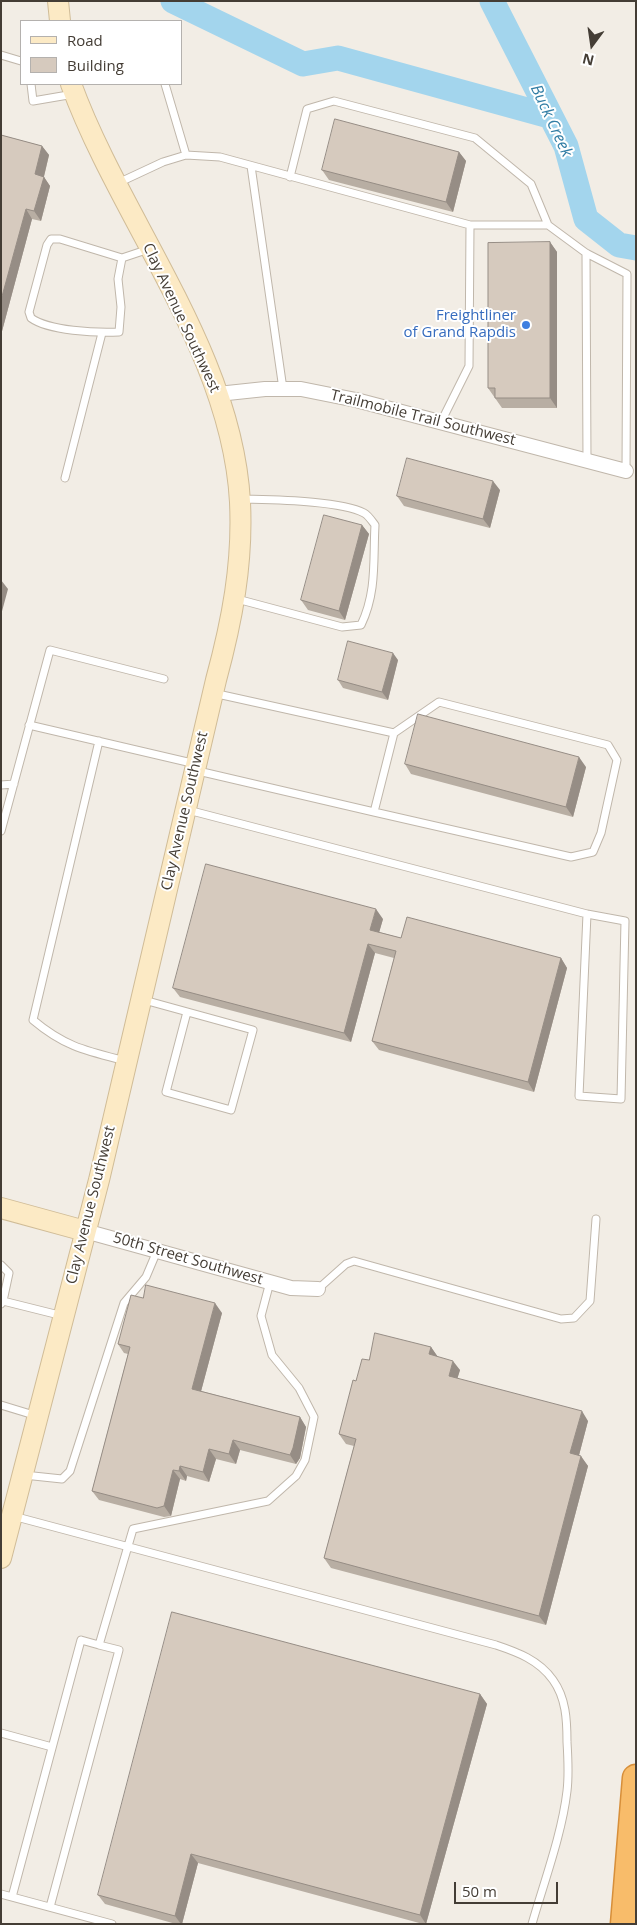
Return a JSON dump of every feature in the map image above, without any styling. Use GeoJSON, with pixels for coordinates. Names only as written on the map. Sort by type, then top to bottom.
{"type":"FeatureCollection","features":[{"type":"Feature","properties":{"kind":"highway"},"geometry":{"type":"LineString","coordinates":[[624,1924],[636,1778]]}},
{"type":"Feature","properties":{"kind":"street"},"geometry":{"type":"LineString","coordinates":[[58,1],[60,20]]}},
{"type":"Feature","properties":{"kind":"street","name":"Clay Avenue Southwest"},"geometry":{"type":"LineString","coordinates":[[1,1558],[127,1061],[212,693],[236,599],[240,555],[240,499],[231,442],[218,394],[202,353],[90,133],[72,89]]}},
{"type":"Feature","properties":{"kind":"street","name":"Trailmobile Trail Southwest"},"geometry":{"type":"LineString","coordinates":[[218,394],[301,389],[356,400],[626,471]]}},
{"type":"Feature","properties":{"kind":"street","name":"50th Street Southwest"},"geometry":{"type":"LineString","coordinates":[[1,1208],[291,1288],[318,1289]]}},
{"type":"Feature","properties":{"kind":"lane"},"geometry":{"type":"LineString","coordinates":[[1,55],[20,61]]}},
{"type":"Feature","properties":{"kind":"lane"},"geometry":{"type":"LineString","coordinates":[[31,85],[33,101],[72,89]]}},
{"type":"Feature","properties":{"kind":"lane"},"geometry":{"type":"LineString","coordinates":[[165,85],[186,155]]}},
{"type":"Feature","properties":{"kind":"lane"},"geometry":{"type":"LineString","coordinates":[[290,177],[307,109],[334,101],[475,138],[531,184],[548,224],[586,253],[627,274],[626,471]]}},
{"type":"Feature","properties":{"kind":"lane"},"geometry":{"type":"LineString","coordinates":[[116,184],[163,162],[186,155],[220,157],[470,225],[548,224]]}},
{"type":"Feature","properties":{"kind":"lane"},"geometry":{"type":"LineString","coordinates":[[251,166],[283,389]]}},
{"type":"Feature","properties":{"kind":"lane"},"geometry":{"type":"LineString","coordinates":[[441,422],[469,366],[470,225]]}},
{"type":"Feature","properties":{"kind":"lane"},"geometry":{"type":"LineString","coordinates":[[122,258],[118,279],[121,327],[118,332],[102,333],[40,324],[31,318],[29,312],[48,245],[52,239],[60,238],[122,258],[150,249]]}},
{"type":"Feature","properties":{"kind":"lane"},"geometry":{"type":"LineString","coordinates":[[586,253],[587,461]]}},
{"type":"Feature","properties":{"kind":"lane"},"geometry":{"type":"LineString","coordinates":[[65,478],[102,333]]}},
{"type":"Feature","properties":{"kind":"lane"},"geometry":{"type":"LineString","coordinates":[[236,599],[342,628],[361,624],[370,607],[373,592],[375,525],[365,514],[330,505],[240,499]]}},
{"type":"Feature","properties":{"kind":"lane"},"geometry":{"type":"LineString","coordinates":[[1,831],[50,650],[164,679]]}},
{"type":"Feature","properties":{"kind":"lane"},"geometry":{"type":"LineString","coordinates":[[212,693],[394,733]]}},
{"type":"Feature","properties":{"kind":"lane"},"geometry":{"type":"LineString","coordinates":[[30,725],[374,812],[572,857],[593,852],[601,833],[617,760],[608,744],[439,702],[394,733],[374,812]]}},
{"type":"Feature","properties":{"kind":"lane"},"geometry":{"type":"LineString","coordinates":[[99,741],[33,1020],[52,1036],[71,1046],[127,1061]]}},
{"type":"Feature","properties":{"kind":"lane"},"geometry":{"type":"LineString","coordinates":[[1,785],[14,784]]}},
{"type":"Feature","properties":{"kind":"lane"},"geometry":{"type":"LineString","coordinates":[[185,810],[587,914],[625,921],[621,1099],[579,1096],[587,914]]}},
{"type":"Feature","properties":{"kind":"lane"},"geometry":{"type":"LineString","coordinates":[[141,1000],[187,1012],[253,1030],[231,1110],[166,1092],[187,1012]]}},
{"type":"Feature","properties":{"kind":"lane"},"geometry":{"type":"LineString","coordinates":[[318,1289],[346,1264],[354,1261],[561,1319],[574,1318],[590,1301],[596,1220]]}},
{"type":"Feature","properties":{"kind":"lane"},"geometry":{"type":"LineString","coordinates":[[22,1474],[62,1479],[70,1471],[124,1303],[146,1277],[157,1251]]}},
{"type":"Feature","properties":{"kind":"lane"},"geometry":{"type":"LineString","coordinates":[[1,1265],[9,1273],[2,1303],[63,1316]]}},
{"type":"Feature","properties":{"kind":"lane"},"geometry":{"type":"LineString","coordinates":[[99,1645],[133,1529],[268,1501],[296,1476],[305,1460],[314,1417],[299,1388],[272,1355],[261,1316],[270,1282]]}},
{"type":"Feature","properties":{"kind":"lane"},"geometry":{"type":"LineString","coordinates":[[1,1405],[37,1416]]}},
{"type":"Feature","properties":{"kind":"lane"},"geometry":{"type":"LineString","coordinates":[[11,1515],[496,1645],[518,1652],[540,1666],[554,1681],[563,1699],[567,1721],[568,1769],[565,1803],[532,1924]]}},
{"type":"Feature","properties":{"kind":"lane"},"geometry":{"type":"LineString","coordinates":[[12,1897],[81,1640],[119,1650],[50,1907]]}},
{"type":"Feature","properties":{"kind":"lane"},"geometry":{"type":"LineString","coordinates":[[1,1732],[52,1746]]}},
{"type":"Feature","properties":{"kind":"lane"},"geometry":{"type":"LineString","coordinates":[[1,1894],[112,1924]]}},
{"type":"Feature","properties":{"kind":"building"},"geometry":{"type":"Polygon","coordinates":[[[335,119],[459,152],[446,202],[322,170],[335,119]]]}},
{"type":"Feature","properties":{"kind":"building"},"geometry":{"type":"Polygon","coordinates":[[[1,135],[42,146],[35,174],[44,177],[34,211],[26,209],[1,300],[1,135]]]}},
{"type":"Feature","properties":{"kind":"building","name":"Freightliner of Grand Rapdis"},"geometry":{"type":"Polygon","coordinates":[[[550,242],[550,398],[495,398],[495,388],[488,388],[488,243],[550,242]]]}},
{"type":"Feature","properties":{"kind":"building"},"geometry":{"type":"Polygon","coordinates":[[[407,458],[493,481],[483,519],[397,496],[407,458]]]}},
{"type":"Feature","properties":{"kind":"building"},"geometry":{"type":"Polygon","coordinates":[[[324,515],[362,525],[339,611],[301,600],[324,515]]]}},
{"type":"Feature","properties":{"kind":"building"},"geometry":{"type":"Polygon","coordinates":[[[348,641],[393,653],[382,692],[338,680],[348,641]]]}},
{"type":"Feature","properties":{"kind":"building"},"geometry":{"type":"Polygon","coordinates":[[[418,714],[579,757],[566,807],[405,764],[418,714]]]}},
{"type":"Feature","properties":{"kind":"building"},"geometry":{"type":"Polygon","coordinates":[[[206,864],[376,909],[370,930],[401,938],[407,917],[561,958],[528,1082],[372,1041],[396,951],[368,944],[344,1033],[173,988],[206,864]]]}},
{"type":"Feature","properties":{"kind":"building"},"geometry":{"type":"Polygon","coordinates":[[[146,1285],[215,1303],[192,1389],[300,1417],[290,1455],[233,1440],[229,1454],[209,1449],[203,1472],[180,1466],[179,1471],[173,1470],[164,1506],[157,1508],[92,1491],[130,1347],[118,1344],[131,1295],[143,1298],[146,1285]]]}},
{"type":"Feature","properties":{"kind":"building"},"geometry":{"type":"Polygon","coordinates":[[[375,1333],[431,1347],[429,1354],[453,1361],[449,1376],[582,1411],[570,1453],[581,1456],[539,1616],[324,1558],[356,1439],[339,1434],[353,1380],[356,1381],[362,1359],[369,1360],[375,1333]]]}},
{"type":"Feature","properties":{"kind":"building"},"geometry":{"type":"Polygon","coordinates":[[[172,1612],[480,1694],[420,1915],[191,1854],[175,1916],[98,1895],[172,1612]]]}},
{"type":"Feature","properties":{"kind":"waterway"},"geometry":{"type":"LineString","coordinates":[[173,1],[303,64],[338,58],[549,116]]}},
{"type":"Feature","properties":{"kind":"waterway","name":"Buck Creek"},"geometry":{"type":"LineString","coordinates":[[492,1],[566,146],[586,219],[619,245],[636,248]]}},
{"type":"Feature","properties":{"kind":"place","name":"Freightliner of Grand Rapdis"},"geometry":{"type":"Point","coordinates":[526,325]}}]}
